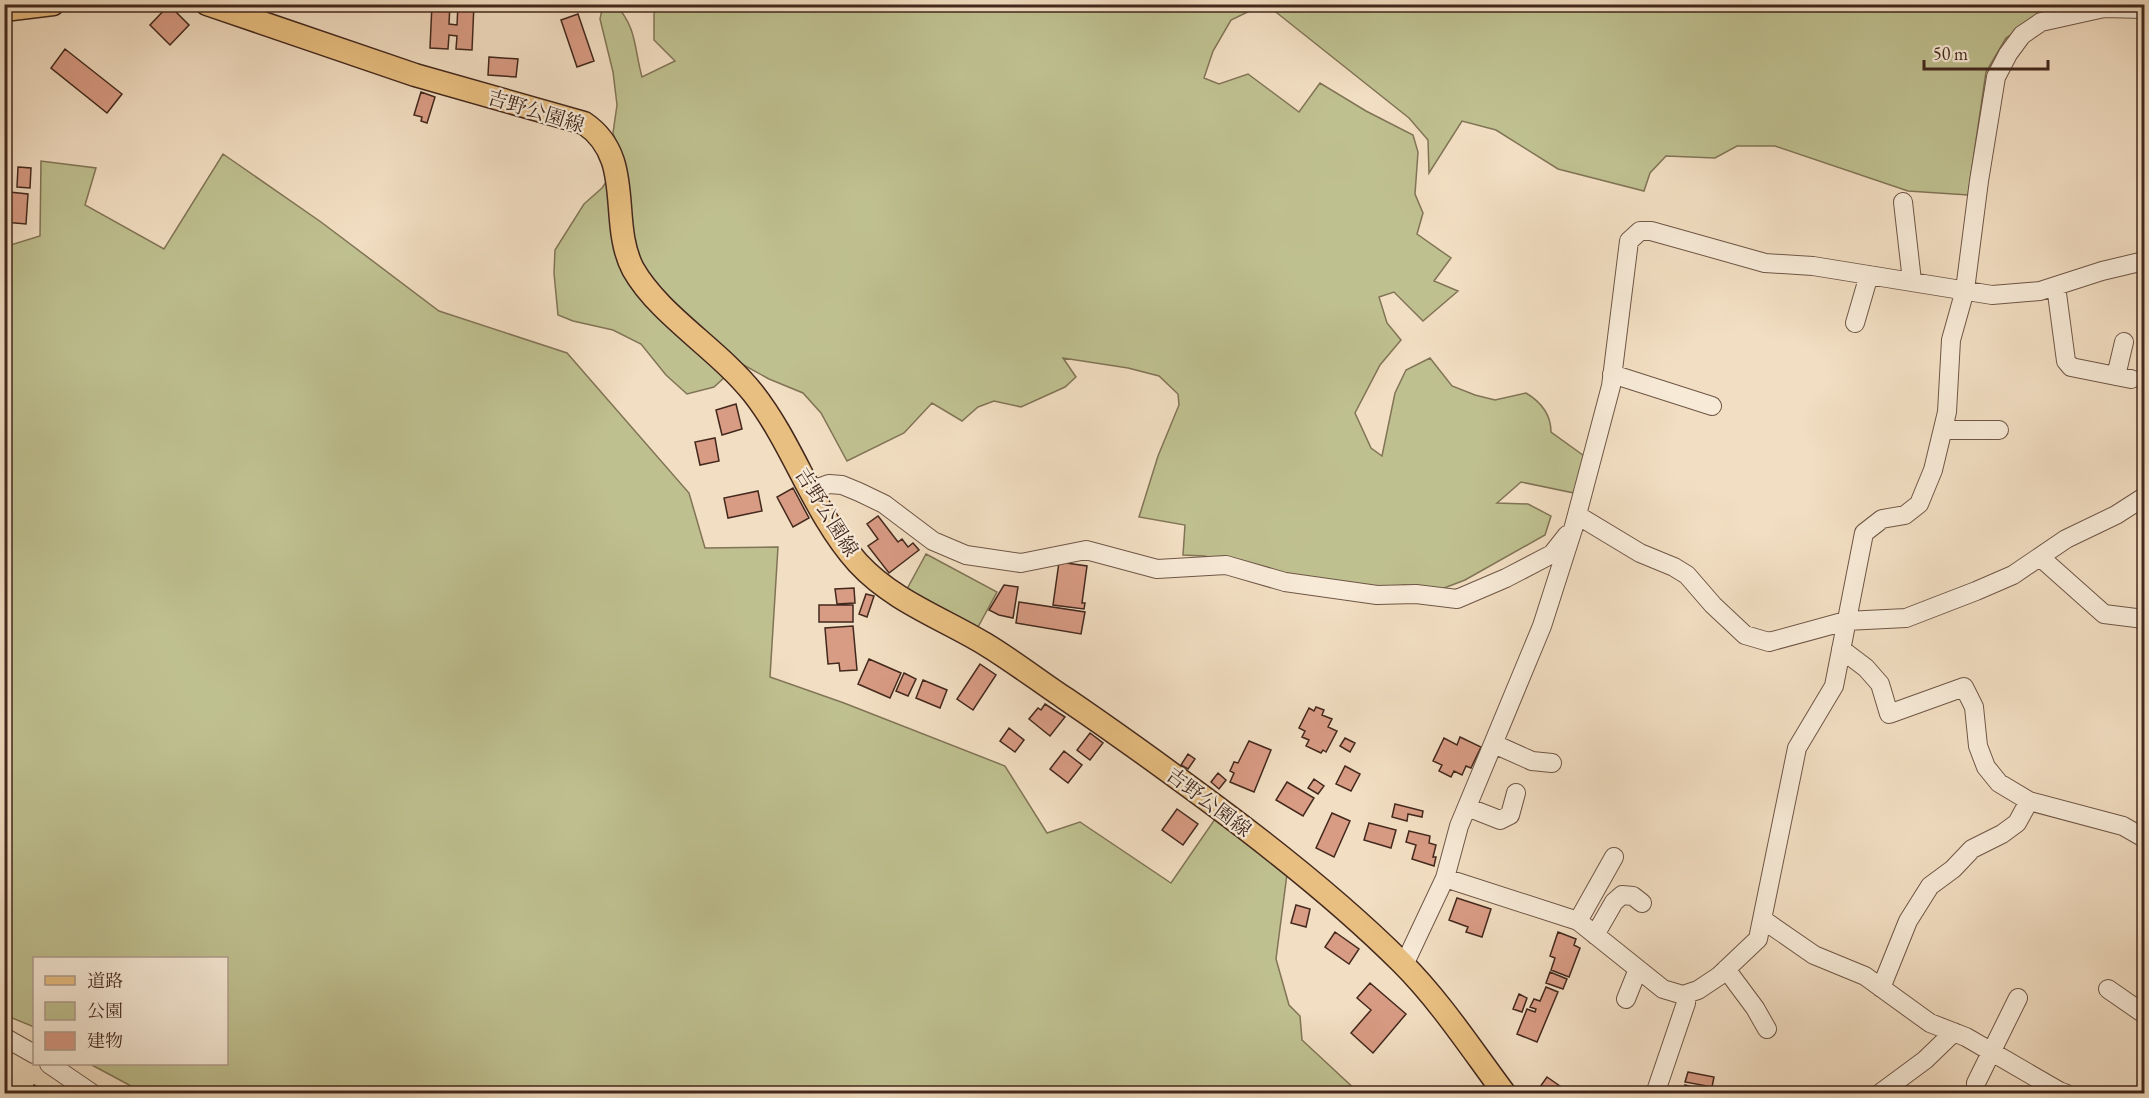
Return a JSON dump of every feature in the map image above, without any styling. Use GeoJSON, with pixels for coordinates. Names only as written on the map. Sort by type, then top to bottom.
{"type":"FeatureCollection","features":[{"type":"Feature","properties":{"kind":"main road"},"geometry":{"type":"LineString","coordinates":[[4,10],[53,4]]}},
{"type":"Feature","properties":{"kind":"main road","name":"吉野公園線"},"geometry":{"type":"LineString","coordinates":[[207,4],[415,75],[584,123],[592,129],[608,148],[615,167],[625,245],[632,266],[643,284],[661,304],[724,361],[753,393],[783,435],[810,491],[837,536],[855,560],[888,591],[985,644],[1117,733],[1254,834],[1327,892],[1404,965],[1431,995],[1505,1094]]}},
{"type":"Feature","properties":{"kind":"street"},"geometry":{"type":"LineString","coordinates":[[1445,878],[1578,921],[1663,989],[1683,995],[1698,990],[1726,969],[1758,939],[1797,748],[1834,686],[1864,533],[1882,519],[1905,515],[1919,504],[1933,470],[1947,412],[1952,340],[1965,290],[1979,181],[1996,77],[2008,54],[2022,35],[2041,22],[2104,8],[2145,9]]}},
{"type":"Feature","properties":{"kind":"street"},"geometry":{"type":"LineString","coordinates":[[1903,202],[1912,281]]}},
{"type":"Feature","properties":{"kind":"street"},"geometry":{"type":"LineString","coordinates":[[1404,965],[1445,878],[1459,826],[1542,626],[1575,521],[1612,374],[1629,242],[1640,231],[1651,231],[1765,263],[1813,266],[1992,295],[2040,291],[2102,271],[2145,261]]}},
{"type":"Feature","properties":{"kind":"street"},"geometry":{"type":"LineString","coordinates":[[1855,323],[1869,275]]}},
{"type":"Feature","properties":{"kind":"street"},"geometry":{"type":"LineString","coordinates":[[2056,286],[2066,361],[2071,368],[2124,378],[2124,342]]}},
{"type":"Feature","properties":{"kind":"street"},"geometry":{"type":"LineString","coordinates":[[1612,374],[1712,406]]}},
{"type":"Feature","properties":{"kind":"street"},"geometry":{"type":"LineString","coordinates":[[1943,430],[1999,430]]}},
{"type":"Feature","properties":{"kind":"street"},"geometry":{"type":"LineString","coordinates":[[810,491],[829,484],[842,485],[884,504],[933,541],[966,555],[1021,563],[1086,550],[1157,569],[1226,565],[1285,582],[1377,595],[1416,594],[1458,599],[1552,554],[1575,521]]}},
{"type":"Feature","properties":{"kind":"street"},"geometry":{"type":"LineString","coordinates":[[1575,521],[1687,575],[1713,605],[1746,635],[1769,642],[1846,621],[1906,618],[2013,575],[2066,539],[2116,515],[2145,497]]}},
{"type":"Feature","properties":{"kind":"street"},"geometry":{"type":"LineString","coordinates":[[2040,556],[2104,614],[2145,619]]}},
{"type":"Feature","properties":{"kind":"street"},"geometry":{"type":"LineString","coordinates":[[1841,649],[1866,668],[1880,684],[1889,714],[1964,687],[1974,707],[1978,746],[1986,767],[1999,783],[2029,801],[2123,826],[2145,838]]}},
{"type":"Feature","properties":{"kind":"street"},"geometry":{"type":"LineString","coordinates":[[1494,744],[1532,761],[1552,763]]}},
{"type":"Feature","properties":{"kind":"street"},"geometry":{"type":"LineString","coordinates":[[1467,807],[1500,820],[1510,815],[1516,794]]}},
{"type":"Feature","properties":{"kind":"street"},"geometry":{"type":"LineString","coordinates":[[1881,988],[1908,921],[1930,886],[1953,869],[1972,849],[2002,834],[2017,823],[2029,801]]}},
{"type":"Feature","properties":{"kind":"street"},"geometry":{"type":"LineString","coordinates":[[1578,921],[1614,857]]}},
{"type":"Feature","properties":{"kind":"street"},"geometry":{"type":"LineString","coordinates":[[1595,935],[1614,902],[1622,895],[1633,896],[1642,903]]}},
{"type":"Feature","properties":{"kind":"street"},"geometry":{"type":"LineString","coordinates":[[1762,919],[1814,955],[1865,975],[1930,1023],[1991,1050],[2067,1094]]}},
{"type":"Feature","properties":{"kind":"street"},"geometry":{"type":"LineString","coordinates":[[1626,999],[1638,969]]}},
{"type":"Feature","properties":{"kind":"street"},"geometry":{"type":"LineString","coordinates":[[1726,969],[1755,1008],[1767,1029]]}},
{"type":"Feature","properties":{"kind":"street"},"geometry":{"type":"LineString","coordinates":[[2108,989],[2145,1014]]}},
{"type":"Feature","properties":{"kind":"street"},"geometry":{"type":"LineString","coordinates":[[1655,1094],[1686,1003],[1686,994]]}},
{"type":"Feature","properties":{"kind":"street"},"geometry":{"type":"LineString","coordinates":[[1976,1094],[1976,1083],[2018,998]]}},
{"type":"Feature","properties":{"kind":"street"},"geometry":{"type":"LineString","coordinates":[[1879,1094],[1925,1060],[1954,1032]]}},
{"type":"Feature","properties":{"kind":"street"},"geometry":{"type":"LineString","coordinates":[[4,1037],[33,1053]]}},
{"type":"Feature","properties":{"kind":"street"},"geometry":{"type":"LineString","coordinates":[[50,1065],[93,1094]]}},
{"type":"Feature","properties":{"kind":"green space"},"geometry":{"type":"Polygon","coordinates":[[[726,4],[728,6],[733,4],[1262,5],[1231,20],[1213,51],[1204,78],[1219,84],[1248,74],[1299,112],[1320,83],[1366,111],[1413,135],[1418,152],[1415,194],[1423,213],[1417,234],[1451,258],[1434,281],[1458,291],[1423,321],[1394,292],[1379,297],[1387,323],[1401,340],[1380,365],[1355,413],[1371,448],[1382,456],[1395,393],[1406,370],[1430,358],[1452,386],[1495,400],[1526,393],[1536,400],[1547,415],[1551,432],[1587,458],[1579,494],[1521,482],[1497,503],[1528,504],[1551,516],[1545,535],[1465,580],[1439,590],[1405,585],[1374,589],[1292,575],[1204,556],[1183,555],[1185,525],[1139,517],[1158,456],[1179,405],[1178,394],[1159,376],[1128,368],[1063,358],[1076,377],[1065,387],[1021,407],[994,401],[978,407],[962,421],[932,403],[904,433],[847,461],[821,413],[803,393],[769,379],[740,363],[714,387],[687,394],[666,375],[641,344],[613,330],[573,321],[558,315],[554,273],[555,250],[584,204],[602,188],[622,159],[613,133],[617,105],[613,72],[600,19],[603,5],[616,5],[628,22],[642,77],[675,61],[654,40],[654,14],[657,5],[726,4]]]}},
{"type":"Feature","properties":{"kind":"green space"},"geometry":{"type":"Polygon","coordinates":[[[1267,5],[2144,5],[2055,6],[2006,38],[1986,72],[1968,195],[1908,191],[1775,146],[1737,146],[1715,158],[1666,156],[1650,173],[1644,191],[1558,169],[1496,130],[1462,121],[1429,173],[1428,140],[1409,118],[1267,5]]]}},
{"type":"Feature","properties":{"kind":"green space"},"geometry":{"type":"Polygon","coordinates":[[[223,154],[321,222],[439,311],[567,353],[689,493],[705,548],[778,547],[770,677],[844,703],[1005,766],[1047,833],[1080,822],[1171,883],[1215,819],[1287,874],[1276,959],[1289,1005],[1300,1016],[1302,1040],[1359,1093],[144,1093],[92,1065],[228,1065],[228,957],[33,957],[33,1027],[5,1015],[4,247],[40,236],[41,161],[96,168],[85,205],[164,249],[223,154]]]}},
{"type":"Feature","properties":{"kind":"green space"},"geometry":{"type":"Polygon","coordinates":[[[926,554],[997,592],[978,627],[907,589],[926,554]]]}},
{"type":"Feature","properties":{"kind":"building"},"geometry":{"type":"Polygon","coordinates":[[[289,4],[322,4],[322,11],[288,9],[289,4]]]}},
{"type":"Feature","properties":{"kind":"building"},"geometry":{"type":"Polygon","coordinates":[[[432,4],[450,4],[449,24],[457,25],[458,4],[474,4],[472,50],[456,49],[457,36],[449,35],[448,49],[430,48],[432,4]]]}},
{"type":"Feature","properties":{"kind":"building"},"geometry":{"type":"Polygon","coordinates":[[[169,5],[189,25],[170,45],[150,25],[169,5]]]}},
{"type":"Feature","properties":{"kind":"building"},"geometry":{"type":"Polygon","coordinates":[[[578,14],[594,61],[577,67],[561,20],[578,14]]]}},
{"type":"Feature","properties":{"kind":"building"},"geometry":{"type":"Polygon","coordinates":[[[65,49],[122,94],[107,113],[51,68],[65,49]]]}},
{"type":"Feature","properties":{"kind":"building"},"geometry":{"type":"Polygon","coordinates":[[[489,57],[518,59],[516,77],[488,75],[489,57]]]}},
{"type":"Feature","properties":{"kind":"building"},"geometry":{"type":"Polygon","coordinates":[[[421,92],[435,97],[427,123],[421,121],[422,117],[414,115],[421,92]]]}},
{"type":"Feature","properties":{"kind":"building"},"geometry":{"type":"Polygon","coordinates":[[[18,167],[31,168],[30,188],[17,187],[18,167]]]}},
{"type":"Feature","properties":{"kind":"building"},"geometry":{"type":"Polygon","coordinates":[[[9,192],[28,194],[26,224],[4,222],[4,201],[9,201],[9,192]]]}},
{"type":"Feature","properties":{"kind":"building"},"geometry":{"type":"Polygon","coordinates":[[[736,404],[742,429],[722,435],[716,410],[736,404]]]}},
{"type":"Feature","properties":{"kind":"building"},"geometry":{"type":"Polygon","coordinates":[[[715,438],[719,461],[700,465],[695,442],[715,438]]]}},
{"type":"Feature","properties":{"kind":"building"},"geometry":{"type":"Polygon","coordinates":[[[793,488],[809,518],[793,527],[777,497],[793,488]]]}},
{"type":"Feature","properties":{"kind":"building"},"geometry":{"type":"Polygon","coordinates":[[[758,491],[762,511],[728,518],[724,498],[758,491]]]}},
{"type":"Feature","properties":{"kind":"building"},"geometry":{"type":"Polygon","coordinates":[[[878,516],[898,542],[902,539],[908,547],[913,543],[919,550],[889,573],[868,546],[878,539],[867,524],[878,516]]]}},
{"type":"Feature","properties":{"kind":"building"},"geometry":{"type":"Polygon","coordinates":[[[1059,562],[1087,566],[1082,603],[1085,603],[1084,609],[1053,605],[1059,562]]]}},
{"type":"Feature","properties":{"kind":"building"},"geometry":{"type":"Polygon","coordinates":[[[1004,585],[1018,587],[1013,618],[989,610],[1004,585]]]}},
{"type":"Feature","properties":{"kind":"building"},"geometry":{"type":"Polygon","coordinates":[[[854,588],[855,603],[837,604],[835,589],[854,588]]]}},
{"type":"Feature","properties":{"kind":"building"},"geometry":{"type":"Polygon","coordinates":[[[866,594],[874,596],[867,617],[859,614],[866,594]]]}},
{"type":"Feature","properties":{"kind":"building"},"geometry":{"type":"Polygon","coordinates":[[[1019,602],[1085,612],[1081,634],[1016,623],[1019,602]]]}},
{"type":"Feature","properties":{"kind":"building"},"geometry":{"type":"Polygon","coordinates":[[[819,605],[853,605],[853,622],[819,622],[819,605]]]}},
{"type":"Feature","properties":{"kind":"building"},"geometry":{"type":"Polygon","coordinates":[[[853,626],[857,670],[840,671],[839,663],[828,664],[825,628],[853,626]]]}},
{"type":"Feature","properties":{"kind":"building"},"geometry":{"type":"Polygon","coordinates":[[[869,659],[901,673],[890,698],[858,684],[869,659]]]}},
{"type":"Feature","properties":{"kind":"building"},"geometry":{"type":"Polygon","coordinates":[[[980,664],[996,675],[973,710],[957,699],[980,664]]]}},
{"type":"Feature","properties":{"kind":"building"},"geometry":{"type":"Polygon","coordinates":[[[904,673],[916,679],[908,696],[896,691],[904,673]]]}},
{"type":"Feature","properties":{"kind":"building"},"geometry":{"type":"Polygon","coordinates":[[[923,680],[947,690],[940,708],[916,698],[923,680]]]}},
{"type":"Feature","properties":{"kind":"building"},"geometry":{"type":"Polygon","coordinates":[[[1045,704],[1065,717],[1050,736],[1029,719],[1038,708],[1041,710],[1045,704]]]}},
{"type":"Feature","properties":{"kind":"building"},"geometry":{"type":"Polygon","coordinates":[[[1316,707],[1324,710],[1322,715],[1332,719],[1328,727],[1337,731],[1326,752],[1323,750],[1321,753],[1306,746],[1309,740],[1302,737],[1305,731],[1299,728],[1309,708],[1314,711],[1316,707]]]}},
{"type":"Feature","properties":{"kind":"building"},"geometry":{"type":"Polygon","coordinates":[[[1009,728],[1024,740],[1015,752],[1000,741],[1009,728]]]}},
{"type":"Feature","properties":{"kind":"building"},"geometry":{"type":"Polygon","coordinates":[[[1090,733],[1103,743],[1090,760],[1077,750],[1090,733]]]}},
{"type":"Feature","properties":{"kind":"building"},"geometry":{"type":"Polygon","coordinates":[[[1460,737],[1481,747],[1471,768],[1466,766],[1462,775],[1454,771],[1451,777],[1439,771],[1442,765],[1433,761],[1444,738],[1457,745],[1460,737]]]}},
{"type":"Feature","properties":{"kind":"building"},"geometry":{"type":"Polygon","coordinates":[[[1345,738],[1355,743],[1350,752],[1340,746],[1345,738]]]}},
{"type":"Feature","properties":{"kind":"building"},"geometry":{"type":"Polygon","coordinates":[[[1249,741],[1271,750],[1254,792],[1230,782],[1234,773],[1230,771],[1234,762],[1238,763],[1249,741]]]}},
{"type":"Feature","properties":{"kind":"building"},"geometry":{"type":"Polygon","coordinates":[[[1064,751],[1082,765],[1068,783],[1050,769],[1064,751]]]}},
{"type":"Feature","properties":{"kind":"building"},"geometry":{"type":"Polygon","coordinates":[[[1188,754],[1195,759],[1188,769],[1181,765],[1188,754]]]}},
{"type":"Feature","properties":{"kind":"building"},"geometry":{"type":"Polygon","coordinates":[[[1345,766],[1360,774],[1351,791],[1336,784],[1345,766]]]}},
{"type":"Feature","properties":{"kind":"building"},"geometry":{"type":"Polygon","coordinates":[[[1218,773],[1226,780],[1219,789],[1211,782],[1218,773]]]}},
{"type":"Feature","properties":{"kind":"building"},"geometry":{"type":"Polygon","coordinates":[[[1314,779],[1324,786],[1318,794],[1308,788],[1314,779]]]}},
{"type":"Feature","properties":{"kind":"building"},"geometry":{"type":"Polygon","coordinates":[[[1287,782],[1314,798],[1303,816],[1276,800],[1287,782]]]}},
{"type":"Feature","properties":{"kind":"building"},"geometry":{"type":"Polygon","coordinates":[[[1395,804],[1423,811],[1422,817],[1408,814],[1407,821],[1392,817],[1395,804]]]}},
{"type":"Feature","properties":{"kind":"building"},"geometry":{"type":"Polygon","coordinates":[[[1177,809],[1198,824],[1183,845],[1162,830],[1177,809]]]}},
{"type":"Feature","properties":{"kind":"building"},"geometry":{"type":"Polygon","coordinates":[[[1332,813],[1350,821],[1334,857],[1316,848],[1332,813]]]}},
{"type":"Feature","properties":{"kind":"building"},"geometry":{"type":"Polygon","coordinates":[[[1369,823],[1396,830],[1391,848],[1364,840],[1369,823]]]}},
{"type":"Feature","properties":{"kind":"building"},"geometry":{"type":"Polygon","coordinates":[[[1409,831],[1430,836],[1429,843],[1436,845],[1433,857],[1436,857],[1434,866],[1412,859],[1416,845],[1406,842],[1409,831]]]}},
{"type":"Feature","properties":{"kind":"building"},"geometry":{"type":"Polygon","coordinates":[[[1457,898],[1491,909],[1482,937],[1466,932],[1468,927],[1449,920],[1457,898]]]}},
{"type":"Feature","properties":{"kind":"building"},"geometry":{"type":"Polygon","coordinates":[[[1296,905],[1310,909],[1306,927],[1291,923],[1296,905]]]}},
{"type":"Feature","properties":{"kind":"building"},"geometry":{"type":"Polygon","coordinates":[[[1335,932],[1359,949],[1349,964],[1325,947],[1335,932]]]}},
{"type":"Feature","properties":{"kind":"building"},"geometry":{"type":"Polygon","coordinates":[[[1558,932],[1576,939],[1574,945],[1580,948],[1569,977],[1551,970],[1555,958],[1550,956],[1558,932]]]}},
{"type":"Feature","properties":{"kind":"building"},"geometry":{"type":"Polygon","coordinates":[[[1550,972],[1567,979],[1563,989],[1546,983],[1550,972]]]}},
{"type":"Feature","properties":{"kind":"building"},"geometry":{"type":"Polygon","coordinates":[[[1370,983],[1406,1014],[1373,1053],[1351,1033],[1371,1010],[1357,998],[1370,983]]]}},
{"type":"Feature","properties":{"kind":"building"},"geometry":{"type":"Polygon","coordinates":[[[1546,987],[1558,992],[1537,1042],[1517,1034],[1527,1009],[1535,1012],[1536,1009],[1530,1007],[1534,999],[1540,1001],[1546,987]]]}},
{"type":"Feature","properties":{"kind":"building"},"geometry":{"type":"Polygon","coordinates":[[[1519,994],[1527,998],[1522,1012],[1513,1009],[1519,994]]]}},
{"type":"Feature","properties":{"kind":"building"},"geometry":{"type":"Polygon","coordinates":[[[1688,1072],[1714,1077],[1712,1087],[1685,1082],[1688,1072]]]}},
{"type":"Feature","properties":{"kind":"building"},"geometry":{"type":"Polygon","coordinates":[[[1547,1077],[1567,1091],[1565,1094],[1535,1094],[1547,1077]]]}},
{"type":"Feature","properties":{"kind":"building"},"geometry":{"type":"Polygon","coordinates":[[[34,1085],[42,1089],[39,1094],[31,1092],[34,1085]]]}},
{"type":"Feature","properties":{"kind":"building"},"geometry":{"type":"Polygon","coordinates":[[[1685,1085],[1708,1091],[1707,1094],[1683,1094],[1685,1085]]]}}]}
